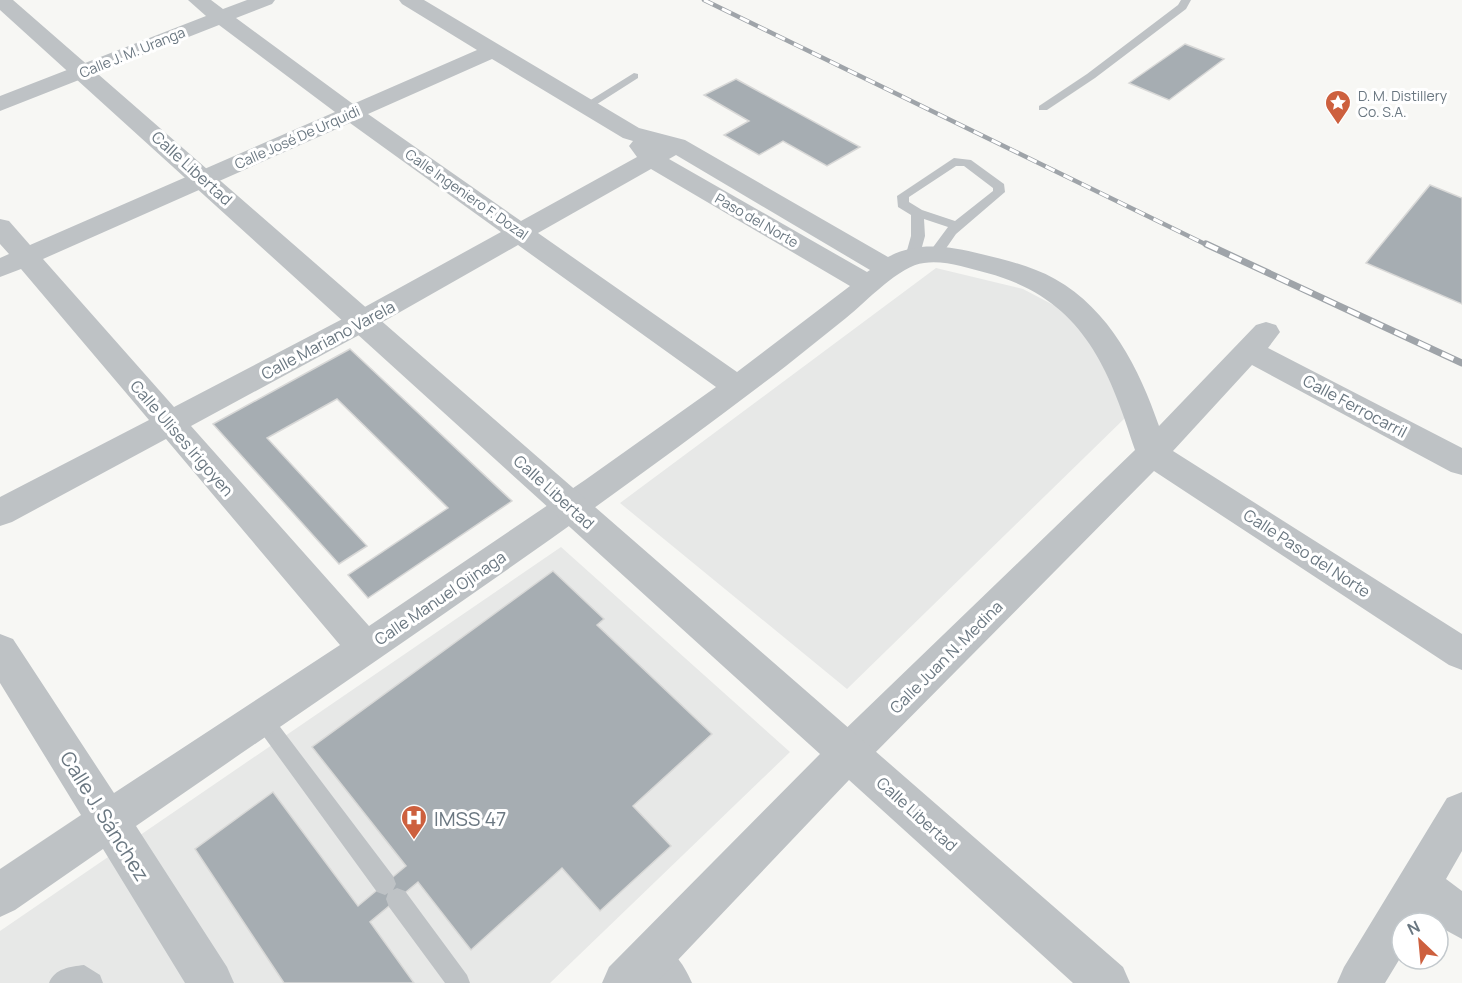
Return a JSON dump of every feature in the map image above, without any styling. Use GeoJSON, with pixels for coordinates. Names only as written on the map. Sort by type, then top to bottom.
{"type":"FeatureCollection","features":[{"type":"Feature","properties":{"kind":"street","name":"Calle Libertad"},"geometry":{"type":"LineString","coordinates":[[1,0],[204,178],[1107,983]]}},
{"type":"Feature","properties":{"kind":"street","name":"Calle Ingeniero F. Dozal"},"geometry":{"type":"LineString","coordinates":[[198,0],[351,113],[737,387]]}},
{"type":"Feature","properties":{"kind":"street","name":"Calle J. M. Uranga"},"geometry":{"type":"LineString","coordinates":[[0,104],[265,0]]}},
{"type":"Feature","properties":{"kind":"street","name":"Paso del Norte"},"geometry":{"type":"LineString","coordinates":[[409,0],[631,133],[676,145],[878,277]]}},
{"type":"Feature","properties":{"kind":"street","name":"Calle José De Urquidi"},"geometry":{"type":"LineString","coordinates":[[13,263],[495,50]]}},
{"type":"Feature","properties":{"kind":"street","name":"Paso del Norte"},"geometry":{"type":"LineString","coordinates":[[631,133],[651,159],[878,277]]}},
{"type":"Feature","properties":{"kind":"street","name":"Calle Mariano Varela"},"geometry":{"type":"LineString","coordinates":[[0,513],[362,321],[676,145]]}},
{"type":"Feature","properties":{"kind":"street","name":"Calle Ulises Irigoyen"},"geometry":{"type":"LineString","coordinates":[[0,227],[13,263],[170,424],[365,648]]}},
{"type":"Feature","properties":{"kind":"street"},"geometry":{"type":"LineString","coordinates":[[878,277],[924,254],[1005,268],[1061,294],[1080,309],[1107,342],[1133,395],[1152,453]]}},
{"type":"Feature","properties":{"kind":"street","name":"Calle Manuel Ojinaga"},"geometry":{"type":"LineString","coordinates":[[0,895],[107,820],[573,508],[737,387],[878,277]]}},
{"type":"Feature","properties":{"kind":"street","name":"Calle Juan N. Medina"},"geometry":{"type":"LineString","coordinates":[[648,975],[848,753],[1152,453],[1257,341]]}},
{"type":"Feature","properties":{"kind":"street","name":"Calle Ferrocarril"},"geometry":{"type":"LineString","coordinates":[[1257,341],[1462,463]]}},
{"type":"Feature","properties":{"kind":"street","name":"Calle Paso del Norte"},"geometry":{"type":"LineString","coordinates":[[1152,453],[1462,654]]}},
{"type":"Feature","properties":{"kind":"street","name":"Calle J. Sánchez"},"geometry":{"type":"LineString","coordinates":[[0,650],[211,983]]}},
{"type":"Feature","properties":{"kind":"street"},"geometry":{"type":"LineString","coordinates":[[1360,983],[1462,812]]}},
{"type":"Feature","properties":{"kind":"street"},"geometry":{"type":"LineString","coordinates":[[1417,885],[1462,917]]}},
{"type":"Feature","properties":{"kind":"lane"},"geometry":{"type":"LineString","coordinates":[[1043,108],[1091,76],[1182,7],[1186,0]]}},
{"type":"Feature","properties":{"kind":"lane"},"geometry":{"type":"LineString","coordinates":[[586,106],[634,76]]}},
{"type":"Feature","properties":{"kind":"lane"},"geometry":{"type":"LineString","coordinates":[[917,213],[918,236],[924,254],[946,237],[999,192],[1000,187],[995,182],[967,163],[948,164],[903,196],[903,204],[917,213],[958,226]]}},
{"type":"Feature","properties":{"kind":"lane"},"geometry":{"type":"LineString","coordinates":[[261,717],[459,983]]}},
{"type":"Feature","properties":{"kind":"lane"},"geometry":{"type":"LineString","coordinates":[[60,983],[67,978],[84,976],[92,983]]}},
{"type":"Feature","properties":{"kind":"shaded area"},"geometry":{"type":"Polygon","coordinates":[[[936,268],[1023,289],[1063,310],[1092,342],[1126,417],[847,689],[620,503],[936,268]]]}},
{"type":"Feature","properties":{"kind":"shaded area","name":"IMSS 47"},"geometry":{"type":"Polygon","coordinates":[[[561,547],[790,752],[550,983],[0,983],[0,931],[561,547]]]}},
{"type":"Feature","properties":{"kind":"building"},"geometry":{"type":"Polygon","coordinates":[[[1185,44],[1224,59],[1169,100],[1129,83],[1185,44]]]}},
{"type":"Feature","properties":{"kind":"building"},"geometry":{"type":"Polygon","coordinates":[[[736,79],[860,147],[827,166],[783,141],[759,155],[724,135],[749,121],[704,95],[736,79]]]}},
{"type":"Feature","properties":{"kind":"building"},"geometry":{"type":"Polygon","coordinates":[[[1430,185],[1462,198],[1462,304],[1366,263],[1430,185]]]}},
{"type":"Feature","properties":{"kind":"building"},"geometry":{"type":"Polygon","coordinates":[[[350,349],[512,501],[368,598],[348,575],[448,508],[337,399],[267,438],[367,546],[339,564],[213,424],[350,349]]]}},
{"type":"Feature","properties":{"kind":"building"},"geometry":{"type":"Polygon","coordinates":[[[553,571],[604,619],[597,625],[712,734],[633,806],[671,846],[600,911],[562,868],[471,950],[418,882],[370,922],[414,983],[284,983],[195,849],[273,792],[358,906],[406,866],[312,747],[553,571]]]}},
{"type":"Feature","properties":{"kind":"railway"},"geometry":{"type":"LineString","coordinates":[[704,0],[1209,246]]}},
{"type":"Feature","properties":{"kind":"railway"},"geometry":{"type":"LineString","coordinates":[[1206,244],[1462,363]]}},
{"type":"Feature","properties":{"kind":"place","name":"D. M. Distillery Co. S.A."},"geometry":{"type":"Point","coordinates":[1338,126]}},
{"type":"Feature","properties":{"kind":"place","name":"IMSS 47"},"geometry":{"type":"Point","coordinates":[414,841]}}]}
